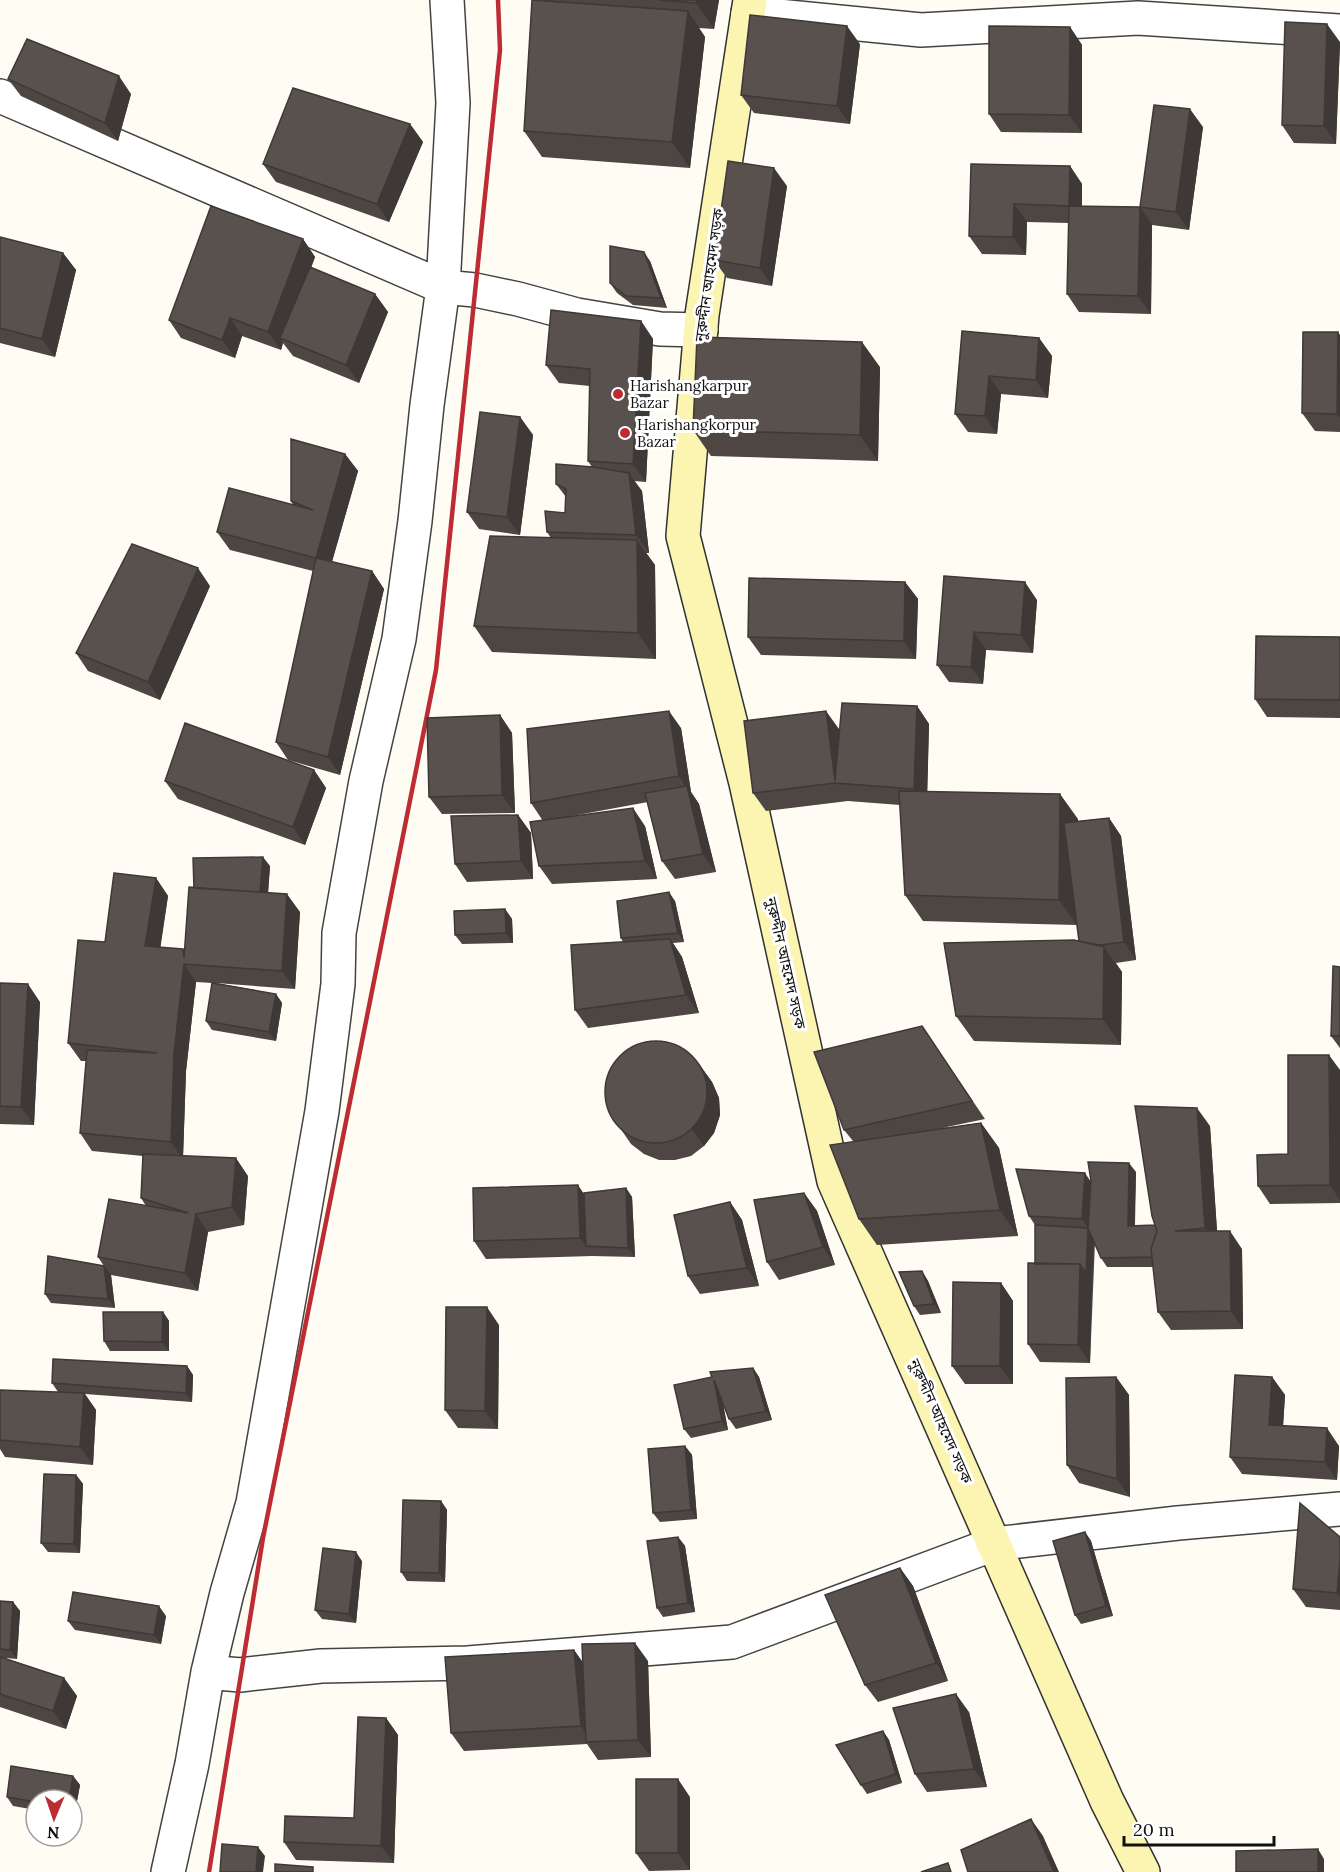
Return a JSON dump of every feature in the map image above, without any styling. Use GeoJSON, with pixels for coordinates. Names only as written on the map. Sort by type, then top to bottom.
{"type":"FeatureCollection","features":[{"type":"Feature","properties":{"kind":"main road","name":"নুরুদ্দীন আহমেদ সড়ক"},"geometry":{"type":"LineString","coordinates":[[749,6],[700,330],[683,536],[746,783],[834,1180],[1107,1801],[1143,1872]]}},
{"type":"Feature","properties":{"kind":"street"},"geometry":{"type":"LineString","coordinates":[[168,1872],[192,1764],[208,1672],[227,1593],[253,1503],[314,1161],[338,984],[339,933],[366,781],[399,639],[443,287],[453,103],[447,0]]}},
{"type":"Feature","properties":{"kind":"street"},"geometry":{"type":"LineString","coordinates":[[749,6],[921,30],[1138,18],[1340,31]]}},
{"type":"Feature","properties":{"kind":"street"},"geometry":{"type":"LineString","coordinates":[[0,96],[443,287],[475,290],[577,315],[660,329],[700,330]]}},
{"type":"Feature","properties":{"kind":"street"},"geometry":{"type":"LineString","coordinates":[[208,1672],[240,1675],[321,1666],[468,1663],[732,1642],[994,1544],[1340,1509]]}},
{"type":"Feature","properties":{"kind":"building"},"geometry":{"type":"Polygon","coordinates":[[[532,0],[688,11],[672,142],[524,131],[532,0]]]}},
{"type":"Feature","properties":{"kind":"building"},"geometry":{"type":"Polygon","coordinates":[[[658,0],[697,0],[696,3],[658,0]]]}},
{"type":"Feature","properties":{"kind":"building"},"geometry":{"type":"Polygon","coordinates":[[[750,15],[847,26],[837,106],[741,95],[750,15]]]}},
{"type":"Feature","properties":{"kind":"building"},"geometry":{"type":"Polygon","coordinates":[[[1285,22],[1327,24],[1324,126],[1282,125],[1285,22]]]}},
{"type":"Feature","properties":{"kind":"building"},"geometry":{"type":"Polygon","coordinates":[[[989,26],[1070,27],[1069,115],[989,114],[989,26]]]}},
{"type":"Feature","properties":{"kind":"building"},"geometry":{"type":"Polygon","coordinates":[[[27,39],[119,76],[105,123],[8,79],[27,39]]]}},
{"type":"Feature","properties":{"kind":"building"},"geometry":{"type":"Polygon","coordinates":[[[293,88],[410,124],[377,204],[263,164],[293,88]]]}},
{"type":"Feature","properties":{"kind":"building"},"geometry":{"type":"Polygon","coordinates":[[[1154,105],[1190,109],[1176,212],[1140,207],[1154,105]]]}},
{"type":"Feature","properties":{"kind":"building"},"geometry":{"type":"Polygon","coordinates":[[[728,161],[774,168],[760,268],[714,260],[728,161]]]}},
{"type":"Feature","properties":{"kind":"building"},"geometry":{"type":"Polygon","coordinates":[[[971,164],[1070,166],[1069,206],[1014,204],[1013,237],[969,236],[971,164]]]}},
{"type":"Feature","properties":{"kind":"building"},"geometry":{"type":"Polygon","coordinates":[[[211,206],[303,239],[268,332],[230,318],[222,340],[169,320],[211,206]]]}},
{"type":"Feature","properties":{"kind":"building"},"geometry":{"type":"Polygon","coordinates":[[[1069,206],[1140,207],[1138,296],[1067,294],[1069,206]]]}},
{"type":"Feature","properties":{"kind":"building"},"geometry":{"type":"Polygon","coordinates":[[[0,237],[63,253],[42,339],[0,328],[0,237]]]}},
{"type":"Feature","properties":{"kind":"building"},"geometry":{"type":"Polygon","coordinates":[[[610,246],[644,252],[661,298],[626,296],[610,283],[610,246]]]}},
{"type":"Feature","properties":{"kind":"building"},"geometry":{"type":"Polygon","coordinates":[[[310,267],[375,294],[346,365],[280,338],[310,267]]]}},
{"type":"Feature","properties":{"kind":"building","name":"Harishangkorpur Bazar"},"geometry":{"type":"Polygon","coordinates":[[[551,310],[641,321],[633,464],[588,461],[590,369],[546,365],[551,310]]]}},
{"type":"Feature","properties":{"kind":"building"},"geometry":{"type":"Polygon","coordinates":[[[962,331],[1039,338],[1036,380],[989,376],[985,416],[955,414],[962,331]]]}},
{"type":"Feature","properties":{"kind":"building"},"geometry":{"type":"Polygon","coordinates":[[[1303,332],[1338,332],[1337,414],[1302,413],[1303,332]]]}},
{"type":"Feature","properties":{"kind":"building"},"geometry":{"type":"Polygon","coordinates":[[[697,337],[862,342],[860,435],[693,430],[697,337]]]}},
{"type":"Feature","properties":{"kind":"building"},"geometry":{"type":"Polygon","coordinates":[[[480,412],[520,417],[507,517],[467,512],[480,412]]]}},
{"type":"Feature","properties":{"kind":"building"},"geometry":{"type":"Polygon","coordinates":[[[291,439],[345,454],[316,558],[217,532],[229,488],[313,510],[291,501],[291,439]]]}},
{"type":"Feature","properties":{"kind":"building"},"geometry":{"type":"Polygon","coordinates":[[[556,464],[629,473],[636,535],[547,532],[545,511],[565,513],[566,489],[556,484],[556,464]]]}},
{"type":"Feature","properties":{"kind":"building"},"geometry":{"type":"Polygon","coordinates":[[[490,536],[637,540],[638,633],[474,626],[490,536]]]}},
{"type":"Feature","properties":{"kind":"building"},"geometry":{"type":"Polygon","coordinates":[[[132,544],[198,568],[148,682],[76,653],[132,544]]]}},
{"type":"Feature","properties":{"kind":"building"},"geometry":{"type":"Polygon","coordinates":[[[316,558],[372,571],[328,757],[276,742],[316,558]]]}},
{"type":"Feature","properties":{"kind":"building"},"geometry":{"type":"Polygon","coordinates":[[[944,576],[1025,582],[1021,635],[974,632],[971,667],[937,665],[944,576]]]}},
{"type":"Feature","properties":{"kind":"building"},"geometry":{"type":"Polygon","coordinates":[[[749,578],[905,582],[904,641],[748,637],[749,578]]]}},
{"type":"Feature","properties":{"kind":"building"},"geometry":{"type":"Polygon","coordinates":[[[1256,636],[1340,637],[1340,700],[1255,699],[1256,636]]]}},
{"type":"Feature","properties":{"kind":"building"},"geometry":{"type":"Polygon","coordinates":[[[842,703],[917,706],[914,789],[835,783],[753,793],[744,721],[826,711],[835,781],[842,703]]]}},
{"type":"Feature","properties":{"kind":"building"},"geometry":{"type":"Polygon","coordinates":[[[669,711],[679,776],[531,803],[527,729],[669,711]]]}},
{"type":"Feature","properties":{"kind":"building"},"geometry":{"type":"Polygon","coordinates":[[[500,715],[502,795],[429,797],[427,718],[500,715]]]}},
{"type":"Feature","properties":{"kind":"building"},"geometry":{"type":"Polygon","coordinates":[[[185,723],[314,770],[293,827],[165,781],[185,723]]]}},
{"type":"Feature","properties":{"kind":"building"},"geometry":{"type":"Polygon","coordinates":[[[687,786],[703,854],[662,861],[645,793],[687,786]]]}},
{"type":"Feature","properties":{"kind":"building"},"geometry":{"type":"Polygon","coordinates":[[[899,791],[1060,794],[1059,900],[905,895],[899,791]]]}},
{"type":"Feature","properties":{"kind":"building"},"geometry":{"type":"Polygon","coordinates":[[[633,808],[645,861],[539,866],[530,822],[633,808]]]}},
{"type":"Feature","properties":{"kind":"building"},"geometry":{"type":"Polygon","coordinates":[[[518,815],[521,861],[455,864],[451,816],[518,815]]]}},
{"type":"Feature","properties":{"kind":"building"},"geometry":{"type":"Polygon","coordinates":[[[1109,818],[1124,942],[1099,945],[1079,941],[1064,823],[1109,818]]]}},
{"type":"Feature","properties":{"kind":"building"},"geometry":{"type":"Polygon","coordinates":[[[263,857],[260,892],[194,888],[193,858],[263,857]]]}},
{"type":"Feature","properties":{"kind":"building"},"geometry":{"type":"Polygon","coordinates":[[[114,873],[156,878],[145,946],[183,949],[184,958],[189,887],[287,894],[282,971],[184,964],[174,1053],[171,1142],[80,1133],[87,1050],[157,1053],[68,1043],[78,940],[105,942],[114,873]]]}},
{"type":"Feature","properties":{"kind":"building"},"geometry":{"type":"Polygon","coordinates":[[[669,892],[678,933],[621,938],[617,901],[669,892]]]}},
{"type":"Feature","properties":{"kind":"building"},"geometry":{"type":"Polygon","coordinates":[[[505,909],[506,933],[455,935],[454,911],[505,909]]]}},
{"type":"Feature","properties":{"kind":"building"},"geometry":{"type":"Polygon","coordinates":[[[670,939],[686,995],[575,1010],[571,945],[670,939]]]}},
{"type":"Feature","properties":{"kind":"building"},"geometry":{"type":"Polygon","coordinates":[[[1074,940],[1104,947],[1103,1019],[956,1016],[944,943],[1074,940]]]}},
{"type":"Feature","properties":{"kind":"building"},"geometry":{"type":"Polygon","coordinates":[[[1333,966],[1340,967],[1340,1036],[1331,1036],[1333,966]]]}},
{"type":"Feature","properties":{"kind":"building"},"geometry":{"type":"Polygon","coordinates":[[[0,983],[28,984],[21,1107],[0,1106],[0,983]]]}},
{"type":"Feature","properties":{"kind":"building"},"geometry":{"type":"Polygon","coordinates":[[[212,983],[276,994],[269,1032],[206,1021],[212,983]]]}},
{"type":"Feature","properties":{"kind":"building"},"geometry":{"type":"Polygon","coordinates":[[[922,1026],[972,1101],[844,1130],[814,1052],[922,1026]]]}},
{"type":"Feature","properties":{"kind":"building"},"geometry":{"type":"Polygon","coordinates":[[[656,1041],[675,1045],[692,1056],[703,1073],[707,1092],[703,1111],[692,1128],[675,1139],[656,1143],[637,1139],[620,1128],[609,1111],[605,1092],[609,1073],[620,1056],[637,1045],[656,1041]]]}},
{"type":"Feature","properties":{"kind":"building"},"geometry":{"type":"Polygon","coordinates":[[[1288,1055],[1329,1055],[1330,1185],[1258,1186],[1257,1155],[1288,1154],[1288,1055]]]}},
{"type":"Feature","properties":{"kind":"building"},"geometry":{"type":"Polygon","coordinates":[[[1135,1106],[1197,1108],[1205,1228],[1175,1231],[1230,1231],[1231,1311],[1158,1312],[1151,1249],[1157,1231],[1152,1216],[1135,1106]]]}},
{"type":"Feature","properties":{"kind":"building"},"geometry":{"type":"Polygon","coordinates":[[[981,1123],[1000,1210],[859,1219],[830,1145],[981,1123]]]}},
{"type":"Feature","properties":{"kind":"building"},"geometry":{"type":"Polygon","coordinates":[[[143,1154],[236,1158],[232,1207],[196,1214],[185,1273],[98,1257],[109,1199],[188,1213],[141,1198],[143,1154]]]}},
{"type":"Feature","properties":{"kind":"building"},"geometry":{"type":"Polygon","coordinates":[[[1088,1162],[1129,1163],[1128,1226],[1155,1225],[1157,1231],[1151,1249],[1152,1257],[1101,1258],[1088,1228],[1091,1181],[1088,1162]]]}},
{"type":"Feature","properties":{"kind":"building"},"geometry":{"type":"Polygon","coordinates":[[[1016,1169],[1085,1173],[1082,1219],[1029,1216],[1016,1169]]]}},
{"type":"Feature","properties":{"kind":"building"},"geometry":{"type":"Polygon","coordinates":[[[578,1185],[580,1238],[474,1241],[473,1188],[578,1185]]]}},
{"type":"Feature","properties":{"kind":"building"},"geometry":{"type":"Polygon","coordinates":[[[626,1188],[628,1248],[586,1246],[584,1193],[626,1188]]]}},
{"type":"Feature","properties":{"kind":"building"},"geometry":{"type":"Polygon","coordinates":[[[804,1193],[823,1247],[767,1262],[754,1200],[804,1193]]]}},
{"type":"Feature","properties":{"kind":"building"},"geometry":{"type":"Polygon","coordinates":[[[730,1202],[747,1268],[688,1276],[674,1215],[730,1202]]]}},
{"type":"Feature","properties":{"kind":"building"},"geometry":{"type":"Polygon","coordinates":[[[1035,1225],[1088,1228],[1086,1273],[1080,1264],[1035,1264],[1035,1225]]]}},
{"type":"Feature","properties":{"kind":"building"},"geometry":{"type":"Polygon","coordinates":[[[48,1256],[104,1266],[108,1299],[45,1294],[48,1256]]]}},
{"type":"Feature","properties":{"kind":"building"},"geometry":{"type":"Polygon","coordinates":[[[1028,1263],[1080,1264],[1078,1345],[1028,1344],[1028,1263]]]}},
{"type":"Feature","properties":{"kind":"building"},"geometry":{"type":"Polygon","coordinates":[[[922,1271],[934,1304],[914,1306],[899,1272],[922,1271]]]}},
{"type":"Feature","properties":{"kind":"building"},"geometry":{"type":"Polygon","coordinates":[[[953,1282],[1001,1283],[1000,1366],[952,1366],[953,1282]]]}},
{"type":"Feature","properties":{"kind":"building"},"geometry":{"type":"Polygon","coordinates":[[[446,1307],[487,1307],[485,1411],[445,1410],[446,1307]]]}},
{"type":"Feature","properties":{"kind":"building"},"geometry":{"type":"Polygon","coordinates":[[[103,1312],[163,1312],[162,1342],[104,1341],[103,1312]]]}},
{"type":"Feature","properties":{"kind":"building"},"geometry":{"type":"Polygon","coordinates":[[[53,1359],[187,1366],[186,1393],[52,1383],[53,1359]]]}},
{"type":"Feature","properties":{"kind":"building"},"geometry":{"type":"Polygon","coordinates":[[[753,1368],[766,1411],[729,1419],[714,1380],[722,1421],[684,1429],[674,1385],[712,1377],[710,1372],[753,1368]]]}},
{"type":"Feature","properties":{"kind":"building"},"geometry":{"type":"Polygon","coordinates":[[[1235,1375],[1272,1377],[1269,1425],[1327,1428],[1325,1462],[1230,1457],[1235,1375]]]}},
{"type":"Feature","properties":{"kind":"building"},"geometry":{"type":"Polygon","coordinates":[[[1116,1377],[1117,1479],[1067,1465],[1066,1378],[1116,1377]]]}},
{"type":"Feature","properties":{"kind":"building"},"geometry":{"type":"Polygon","coordinates":[[[0,1390],[84,1393],[80,1447],[0,1440],[0,1390]]]}},
{"type":"Feature","properties":{"kind":"building"},"geometry":{"type":"Polygon","coordinates":[[[685,1446],[691,1510],[653,1513],[648,1449],[685,1446]]]}},
{"type":"Feature","properties":{"kind":"building"},"geometry":{"type":"Polygon","coordinates":[[[44,1474],[76,1475],[74,1544],[41,1543],[44,1474]]]}},
{"type":"Feature","properties":{"kind":"building"},"geometry":{"type":"Polygon","coordinates":[[[403,1500],[441,1501],[439,1573],[401,1572],[403,1500]]]}},
{"type":"Feature","properties":{"kind":"building"},"geometry":{"type":"Polygon","coordinates":[[[1300,1503],[1340,1537],[1337,1593],[1293,1589],[1300,1503]]]}},
{"type":"Feature","properties":{"kind":"building"},"geometry":{"type":"Polygon","coordinates":[[[1085,1532],[1106,1606],[1075,1615],[1053,1541],[1085,1532]]]}},
{"type":"Feature","properties":{"kind":"building"},"geometry":{"type":"Polygon","coordinates":[[[678,1537],[688,1603],[657,1608],[647,1541],[678,1537]]]}},
{"type":"Feature","properties":{"kind":"building"},"geometry":{"type":"Polygon","coordinates":[[[323,1548],[356,1552],[349,1614],[315,1610],[323,1548]]]}},
{"type":"Feature","properties":{"kind":"building"},"geometry":{"type":"Polygon","coordinates":[[[900,1568],[936,1663],[865,1685],[825,1595],[900,1568]]]}},
{"type":"Feature","properties":{"kind":"building"},"geometry":{"type":"Polygon","coordinates":[[[73,1592],[159,1606],[154,1635],[68,1621],[73,1592]]]}},
{"type":"Feature","properties":{"kind":"building"},"geometry":{"type":"Polygon","coordinates":[[[0,1601],[13,1602],[10,1650],[0,1649],[0,1601]]]}},
{"type":"Feature","properties":{"kind":"building"},"geometry":{"type":"Polygon","coordinates":[[[635,1643],[638,1740],[586,1742],[582,1644],[635,1643]]]}},
{"type":"Feature","properties":{"kind":"building"},"geometry":{"type":"Polygon","coordinates":[[[574,1650],[581,1726],[451,1733],[445,1657],[574,1650]]]}},
{"type":"Feature","properties":{"kind":"building"},"geometry":{"type":"Polygon","coordinates":[[[0,1657],[64,1678],[53,1711],[0,1694],[0,1657]]]}},
{"type":"Feature","properties":{"kind":"building"},"geometry":{"type":"Polygon","coordinates":[[[956,1694],[974,1769],[915,1774],[893,1708],[956,1694]]]}},
{"type":"Feature","properties":{"kind":"building"},"geometry":{"type":"Polygon","coordinates":[[[358,1717],[386,1718],[381,1846],[284,1842],[285,1816],[354,1818],[358,1717]]]}},
{"type":"Feature","properties":{"kind":"building"},"geometry":{"type":"Polygon","coordinates":[[[883,1731],[896,1774],[861,1785],[836,1745],[883,1731]]]}},
{"type":"Feature","properties":{"kind":"building"},"geometry":{"type":"Polygon","coordinates":[[[11,1766],[73,1776],[71,1788],[24,1788],[24,1800],[7,1797],[11,1766]]]}},
{"type":"Feature","properties":{"kind":"building"},"geometry":{"type":"Polygon","coordinates":[[[636,1779],[678,1779],[678,1853],[636,1853],[636,1779]]]}},
{"type":"Feature","properties":{"kind":"building"},"geometry":{"type":"Polygon","coordinates":[[[1031,1819],[1054,1872],[968,1872],[961,1850],[1031,1819]]]}},
{"type":"Feature","properties":{"kind":"building"},"geometry":{"type":"Polygon","coordinates":[[[222,1844],[258,1847],[256,1872],[220,1872],[222,1844]]]}},
{"type":"Feature","properties":{"kind":"building"},"geometry":{"type":"Polygon","coordinates":[[[1318,1849],[1318,1872],[1236,1872],[1236,1851],[1318,1849]]]}},
{"type":"Feature","properties":{"kind":"building"},"geometry":{"type":"Polygon","coordinates":[[[948,1863],[951,1872],[921,1872],[948,1863]]]}},
{"type":"Feature","properties":{"kind":"building"},"geometry":{"type":"Polygon","coordinates":[[[275,1864],[313,1867],[313,1872],[275,1872],[275,1864]]]}},
{"type":"Feature","properties":{"kind":"railway"},"geometry":{"type":"LineString","coordinates":[[209,1872],[263,1538],[436,670],[500,50],[498,0]]}},
{"type":"Feature","properties":{"kind":"place","name":"Harishangkarpur Bazar"},"geometry":{"type":"Point","coordinates":[618,394]}},
{"type":"Feature","properties":{"kind":"place","name":"Harishangkorpur Bazar"},"geometry":{"type":"Point","coordinates":[625,433]}}]}
